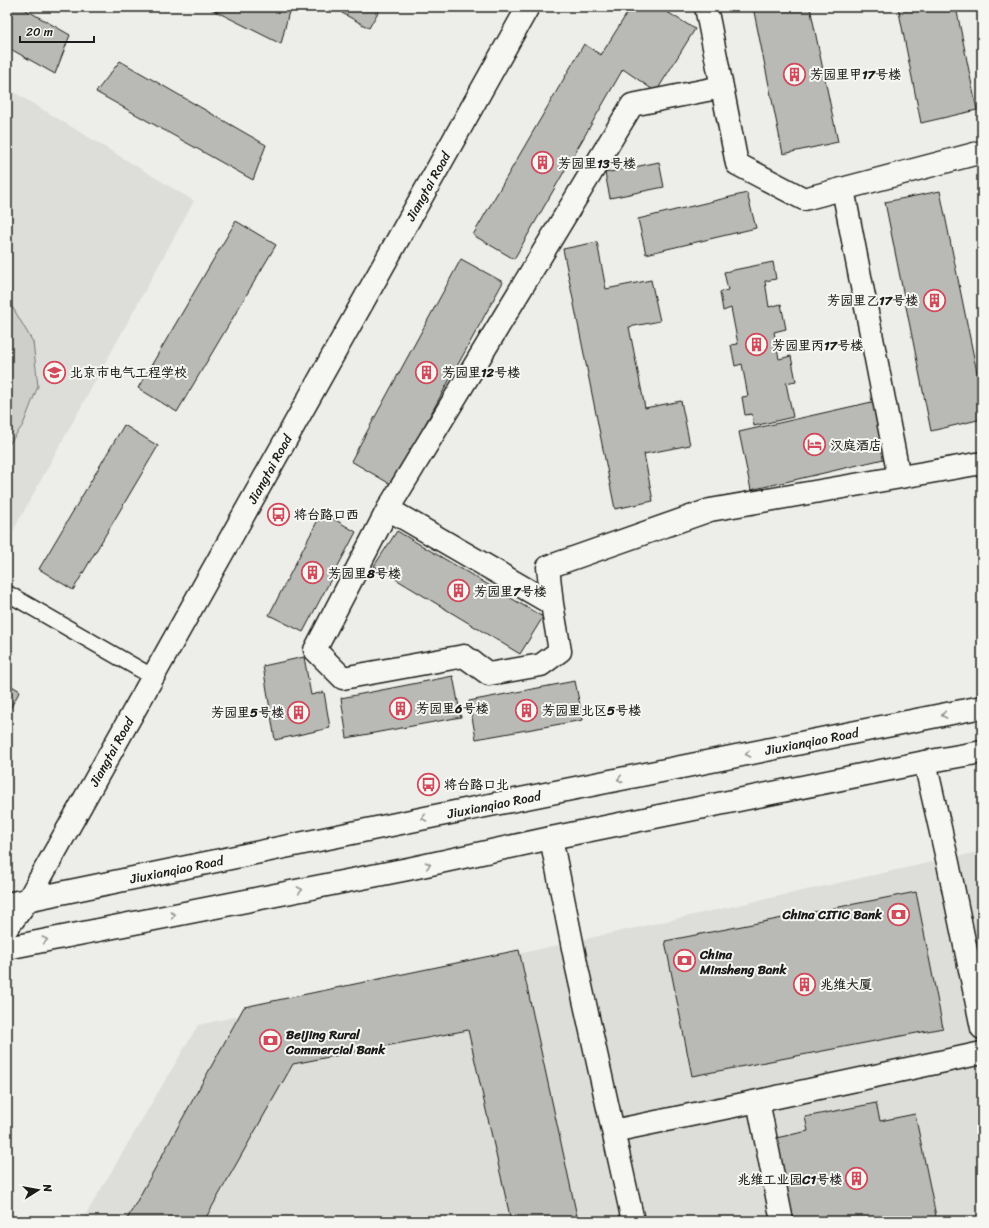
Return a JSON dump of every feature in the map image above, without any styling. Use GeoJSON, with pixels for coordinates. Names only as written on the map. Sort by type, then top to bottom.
{"type":"FeatureCollection","features":[{"type":"Feature","properties":{"kind":"street","name":"Jiangtai Road"},"geometry":{"type":"LineString","coordinates":[[7,928],[17,902],[153,677],[528,7]]}},
{"type":"Feature","properties":{"kind":"street"},"geometry":{"type":"LineString","coordinates":[[706,7],[737,164],[804,199],[982,152]]}},
{"type":"Feature","properties":{"kind":"street"},"geometry":{"type":"LineString","coordinates":[[722,87],[632,105],[388,509],[315,650],[343,678],[464,656],[489,674],[540,665],[560,651],[552,604],[548,567],[710,510],[982,463]]}},
{"type":"Feature","properties":{"kind":"street"},"geometry":{"type":"LineString","coordinates":[[843,189],[899,477]]}},
{"type":"Feature","properties":{"kind":"street"},"geometry":{"type":"LineString","coordinates":[[388,509],[552,604]]}},
{"type":"Feature","properties":{"kind":"street","name":"Jiuxianqiao Road"},"geometry":{"type":"LineString","coordinates":[[17,902],[443,814],[982,707]]}},
{"type":"Feature","properties":{"kind":"street"},"geometry":{"type":"LineString","coordinates":[[7,948],[401,870],[925,762],[982,752]]}},
{"type":"Feature","properties":{"kind":"street"},"geometry":{"type":"LineString","coordinates":[[925,762],[948,863],[982,1028]]}},
{"type":"Feature","properties":{"kind":"street"},"geometry":{"type":"LineString","coordinates":[[551,838],[579,976],[633,1221]]}},
{"type":"Feature","properties":{"kind":"street"},"geometry":{"type":"LineString","coordinates":[[613,1131],[982,1053]]}},
{"type":"Feature","properties":{"kind":"street"},"geometry":{"type":"LineString","coordinates":[[758,1101],[782,1221]]}},
{"type":"Feature","properties":{"kind":"lane"},"geometry":{"type":"LineString","coordinates":[[7,593],[153,677]]}},
{"type":"Feature","properties":{"kind":"shaded area","name":"北京市电气工程学校"},"geometry":{"type":"Polygon","coordinates":[[[7,88],[194,201],[7,542],[7,88]]]}},
{"type":"Feature","properties":{"kind":"shaded area"},"geometry":{"type":"Polygon","coordinates":[[[7,305],[13,308],[33,342],[38,386],[23,425],[7,447],[7,305]]]}},
{"type":"Feature","properties":{"kind":"shaded area"},"geometry":{"type":"Polygon","coordinates":[[[982,851],[982,1221],[82,1221],[198,1025],[982,851]]]}},
{"type":"Feature","properties":{"kind":"building"},"geometry":{"type":"Polygon","coordinates":[[[7,7],[21,7],[70,35],[55,74],[7,47],[7,7]]]}},
{"type":"Feature","properties":{"kind":"building"},"geometry":{"type":"Polygon","coordinates":[[[207,7],[290,7],[281,44],[207,7]]]}},
{"type":"Feature","properties":{"kind":"building"},"geometry":{"type":"Polygon","coordinates":[[[345,7],[381,7],[369,28],[342,13],[345,7]]]}},
{"type":"Feature","properties":{"kind":"building","name":"芳园里13号楼"},"geometry":{"type":"Polygon","coordinates":[[[631,7],[659,7],[695,29],[656,92],[623,69],[514,259],[473,235],[584,44],[601,55],[631,7]]]}},
{"type":"Feature","properties":{"kind":"building","name":"芳园里甲17号楼"},"geometry":{"type":"Polygon","coordinates":[[[753,7],[810,7],[838,142],[783,154],[753,7]]]}},
{"type":"Feature","properties":{"kind":"building"},"geometry":{"type":"Polygon","coordinates":[[[898,7],[956,7],[977,110],[921,123],[898,7]]]}},
{"type":"Feature","properties":{"kind":"building"},"geometry":{"type":"Polygon","coordinates":[[[120,61],[266,145],[253,180],[96,92],[120,61]]]}},
{"type":"Feature","properties":{"kind":"building"},"geometry":{"type":"Polygon","coordinates":[[[659,162],[664,187],[610,198],[605,173],[659,162]]]}},
{"type":"Feature","properties":{"kind":"building","name":"芳园里乙17号楼"},"geometry":{"type":"Polygon","coordinates":[[[940,191],[982,397],[982,419],[931,431],[885,202],[940,191]]]}},
{"type":"Feature","properties":{"kind":"building"},"geometry":{"type":"Polygon","coordinates":[[[747,193],[756,228],[646,254],[638,219],[747,193]]]}},
{"type":"Feature","properties":{"kind":"building"},"geometry":{"type":"Polygon","coordinates":[[[236,221],[276,245],[177,412],[138,388],[236,221]]]}},
{"type":"Feature","properties":{"kind":"building"},"geometry":{"type":"Polygon","coordinates":[[[597,242],[606,289],[651,280],[660,321],[629,327],[645,408],[681,401],[690,445],[644,454],[653,501],[615,509],[563,249],[597,242]]]}},
{"type":"Feature","properties":{"kind":"building","name":"芳园里12号楼"},"geometry":{"type":"Polygon","coordinates":[[[461,259],[503,282],[392,485],[351,461],[461,259]]]}},
{"type":"Feature","properties":{"kind":"building","name":"芳园里丙17号楼"},"geometry":{"type":"Polygon","coordinates":[[[773,262],[776,279],[765,281],[769,307],[781,304],[786,329],[774,332],[779,359],[791,356],[796,381],[786,383],[793,417],[754,426],[752,414],[745,415],[742,397],[748,396],[742,364],[735,366],[731,345],[738,344],[731,308],[723,311],[720,292],[728,290],[724,272],[773,262]]]}},
{"type":"Feature","properties":{"kind":"building","name":"汉庭酒店"},"geometry":{"type":"Polygon","coordinates":[[[876,401],[888,458],[751,490],[739,432],[876,401]]]}},
{"type":"Feature","properties":{"kind":"building"},"geometry":{"type":"Polygon","coordinates":[[[124,425],[158,446],[73,590],[39,569],[124,425]]]}},
{"type":"Feature","properties":{"kind":"building","name":"芳园里8号楼"},"geometry":{"type":"Polygon","coordinates":[[[322,512],[356,532],[303,632],[269,615],[322,512]]]}},
{"type":"Feature","properties":{"kind":"building","name":"芳园里7号楼"},"geometry":{"type":"Polygon","coordinates":[[[397,531],[543,617],[520,654],[374,566],[397,531]]]}},
{"type":"Feature","properties":{"kind":"building","name":"芳园里5号楼"},"geometry":{"type":"Polygon","coordinates":[[[304,657],[311,695],[324,692],[330,728],[275,740],[263,666],[304,657]]]}},
{"type":"Feature","properties":{"kind":"building","name":"芳园里6号楼"},"geometry":{"type":"Polygon","coordinates":[[[453,676],[461,717],[347,738],[341,698],[453,676]]]}},
{"type":"Feature","properties":{"kind":"building","name":"芳园里北区5号楼"},"geometry":{"type":"Polygon","coordinates":[[[575,681],[583,720],[476,739],[469,701],[575,681]]]}},
{"type":"Feature","properties":{"kind":"building"},"geometry":{"type":"Polygon","coordinates":[[[7,683],[20,691],[7,714],[7,683]]]}},
{"type":"Feature","properties":{"kind":"building","name":"兆维大厦"},"geometry":{"type":"Polygon","coordinates":[[[916,892],[943,1028],[692,1076],[665,941],[916,892]]]}},
{"type":"Feature","properties":{"kind":"building"},"geometry":{"type":"Polygon","coordinates":[[[519,950],[578,1221],[511,1221],[468,1030],[293,1064],[204,1221],[126,1221],[244,1007],[519,950]]]}},
{"type":"Feature","properties":{"kind":"building","name":"兆维工业园C1号楼"},"geometry":{"type":"Polygon","coordinates":[[[876,1103],[880,1121],[915,1114],[937,1221],[793,1221],[776,1138],[808,1131],[805,1117],[876,1103]]]}},
{"type":"Feature","properties":{"kind":"place","name":"芳园里甲17号楼"},"geometry":{"type":"Point","coordinates":[795,74]}},
{"type":"Feature","properties":{"kind":"place","name":"芳园里13号楼"},"geometry":{"type":"Point","coordinates":[542,163]}},
{"type":"Feature","properties":{"kind":"place","name":"芳园里乙17号楼"},"geometry":{"type":"Point","coordinates":[934,300]}},
{"type":"Feature","properties":{"kind":"place","name":"芳园里丙17号楼"},"geometry":{"type":"Point","coordinates":[756,345]}},
{"type":"Feature","properties":{"kind":"place","name":"北京市电气工程学校"},"geometry":{"type":"Point","coordinates":[54,372]}},
{"type":"Feature","properties":{"kind":"place","name":"芳园里12号楼"},"geometry":{"type":"Point","coordinates":[427,372]}},
{"type":"Feature","properties":{"kind":"place","name":"汉庭酒店"},"geometry":{"type":"Point","coordinates":[814,445]}},
{"type":"Feature","properties":{"kind":"place","name":"将台路口西"},"geometry":{"type":"Point","coordinates":[278,514]}},
{"type":"Feature","properties":{"kind":"place","name":"芳园里8号楼"},"geometry":{"type":"Point","coordinates":[312,573]}},
{"type":"Feature","properties":{"kind":"place","name":"芳园里7号楼"},"geometry":{"type":"Point","coordinates":[458,591]}},
{"type":"Feature","properties":{"kind":"place","name":"芳园里6号楼"},"geometry":{"type":"Point","coordinates":[401,708]}},
{"type":"Feature","properties":{"kind":"place","name":"芳园里北区5号楼"},"geometry":{"type":"Point","coordinates":[526,710]}},
{"type":"Feature","properties":{"kind":"place","name":"芳园里5号楼"},"geometry":{"type":"Point","coordinates":[299,712]}},
{"type":"Feature","properties":{"kind":"place","name":"将台路口北"},"geometry":{"type":"Point","coordinates":[428,784]}},
{"type":"Feature","properties":{"kind":"place","name":"China CITIC Bank"},"geometry":{"type":"Point","coordinates":[898,914]}},
{"type":"Feature","properties":{"kind":"place","name":"China Minsheng Bank"},"geometry":{"type":"Point","coordinates":[685,961]}},
{"type":"Feature","properties":{"kind":"place","name":"兆维大厦"},"geometry":{"type":"Point","coordinates":[804,984]}},
{"type":"Feature","properties":{"kind":"place","name":"Beijing Rural Commercial Bank"},"geometry":{"type":"Point","coordinates":[270,1041]}},
{"type":"Feature","properties":{"kind":"place","name":"兆维工业园C1号楼"},"geometry":{"type":"Point","coordinates":[857,1179]}}]}
